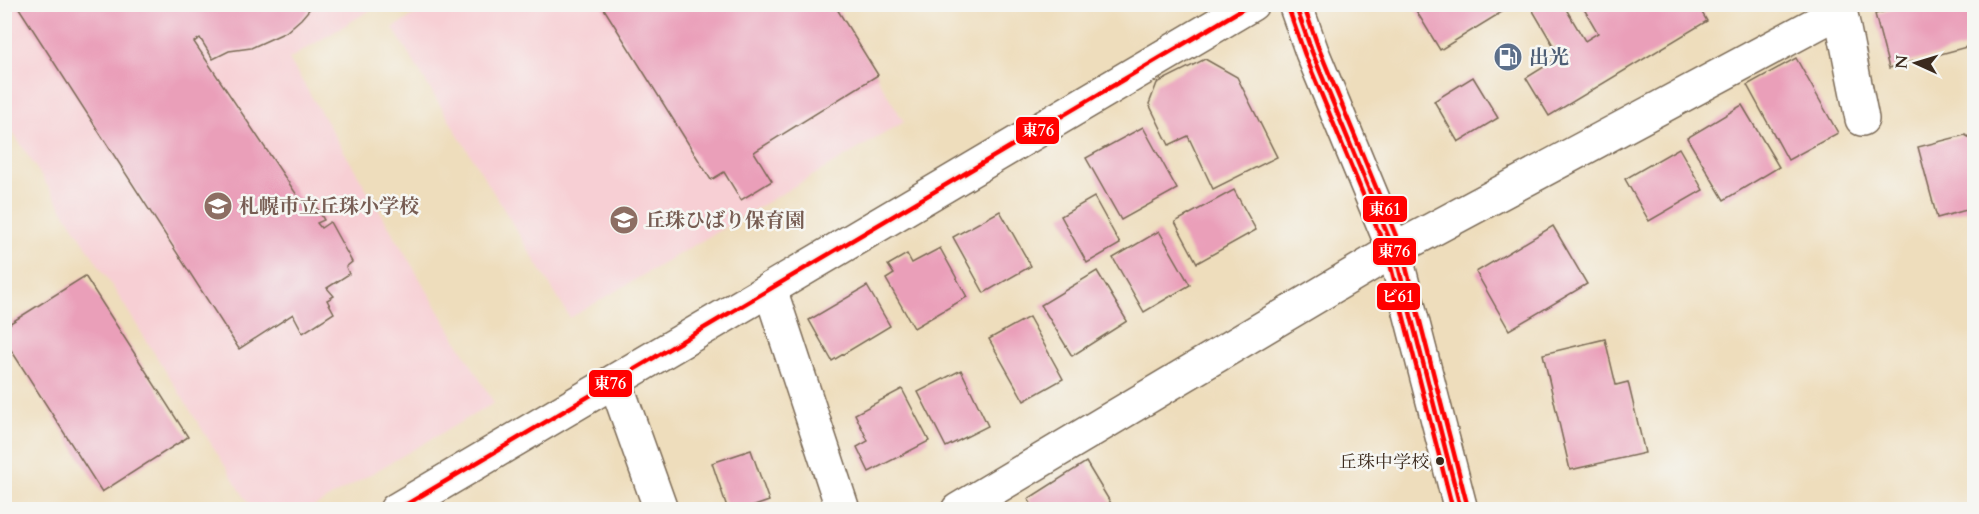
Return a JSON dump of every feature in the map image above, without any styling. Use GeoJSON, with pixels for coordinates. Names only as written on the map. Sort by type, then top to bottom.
{"type":"FeatureCollection","features":[{"type":"Feature","properties":{"kind":"street"},"geometry":{"type":"LineString","coordinates":[[396,510],[1251,4]]}},
{"type":"Feature","properties":{"kind":"street"},"geometry":{"type":"LineString","coordinates":[[1295,4],[1394,250],[1461,510]]}},
{"type":"Feature","properties":{"kind":"street"},"geometry":{"type":"LineString","coordinates":[[958,510],[1394,250],[1839,8],[1862,119]]}},
{"type":"Feature","properties":{"kind":"street"},"geometry":{"type":"LineString","coordinates":[[770,289],[843,510]]}},
{"type":"Feature","properties":{"kind":"street"},"geometry":{"type":"LineString","coordinates":[[615,381],[660,510]]}},
{"type":"Feature","properties":{"kind":"shaded area","name":"丘珠ひばり保育園"},"geometry":{"type":"Polygon","coordinates":[[[432,4],[833,5],[904,122],[570,318],[393,28],[432,4]]]}},
{"type":"Feature","properties":{"kind":"shaded area","name":"札幌市立丘珠小学校"},"geometry":{"type":"Polygon","coordinates":[[[5,5],[379,5],[289,59],[494,403],[310,509],[252,509],[5,120],[5,5]]]}},
{"type":"Feature","properties":{"kind":"building"},"geometry":{"type":"Polygon","coordinates":[[[601,4],[834,4],[878,75],[754,152],[772,181],[741,200],[724,172],[711,180],[601,4]]]}},
{"type":"Feature","properties":{"kind":"building"},"geometry":{"type":"Polygon","coordinates":[[[1412,4],[1515,4],[1440,50],[1412,4]]]}},
{"type":"Feature","properties":{"kind":"building"},"geometry":{"type":"Polygon","coordinates":[[[1529,4],[1563,4],[1585,41],[1598,33],[1581,4],[1697,4],[1707,21],[1549,116],[1526,78],[1560,57],[1529,4]]]}},
{"type":"Feature","properties":{"kind":"building"},"geometry":{"type":"Polygon","coordinates":[[[1910,4],[1970,4],[1974,23],[1974,45],[1889,68],[1875,14],[1910,4]]]}},
{"type":"Feature","properties":{"kind":"building"},"geometry":{"type":"Polygon","coordinates":[[[17,5],[313,5],[286,32],[251,48],[229,51],[213,59],[200,38],[194,42],[309,213],[317,208],[324,220],[317,223],[321,228],[330,222],[352,262],[346,267],[349,274],[327,288],[334,296],[327,300],[334,313],[303,333],[293,314],[239,349],[17,5]]]}},
{"type":"Feature","properties":{"kind":"building"},"geometry":{"type":"Polygon","coordinates":[[[1796,58],[1838,133],[1788,160],[1747,85],[1796,58]]]}},
{"type":"Feature","properties":{"kind":"building"},"geometry":{"type":"Polygon","coordinates":[[[1205,59],[1237,77],[1277,157],[1213,189],[1188,136],[1169,145],[1149,104],[1157,83],[1205,59]]]}},
{"type":"Feature","properties":{"kind":"building"},"geometry":{"type":"Polygon","coordinates":[[[1473,77],[1498,118],[1458,142],[1434,101],[1473,77]]]}},
{"type":"Feature","properties":{"kind":"building"},"geometry":{"type":"Polygon","coordinates":[[[1742,105],[1779,167],[1724,200],[1687,138],[1742,105]]]}},
{"type":"Feature","properties":{"kind":"building"},"geometry":{"type":"Polygon","coordinates":[[[1143,127],[1177,189],[1121,220],[1086,158],[1143,127]]]}},
{"type":"Feature","properties":{"kind":"building"},"geometry":{"type":"Polygon","coordinates":[[[1965,135],[1974,140],[1974,208],[1937,218],[1918,147],[1965,135]]]}},
{"type":"Feature","properties":{"kind":"building"},"geometry":{"type":"Polygon","coordinates":[[[1679,148],[1703,190],[1649,221],[1625,179],[1679,148]]]}},
{"type":"Feature","properties":{"kind":"building"},"geometry":{"type":"Polygon","coordinates":[[[1234,190],[1256,230],[1197,263],[1175,222],[1234,190]]]}},
{"type":"Feature","properties":{"kind":"building"},"geometry":{"type":"Polygon","coordinates":[[[1094,197],[1120,244],[1087,263],[1061,216],[1094,197]]]}},
{"type":"Feature","properties":{"kind":"building"},"geometry":{"type":"Polygon","coordinates":[[[1000,211],[1031,266],[984,293],[953,237],[1000,211]]]}},
{"type":"Feature","properties":{"kind":"building"},"geometry":{"type":"Polygon","coordinates":[[[1553,226],[1587,284],[1509,330],[1476,272],[1553,226]]]}},
{"type":"Feature","properties":{"kind":"building"},"geometry":{"type":"Polygon","coordinates":[[[1159,231],[1190,285],[1144,312],[1113,258],[1159,231]]]}},
{"type":"Feature","properties":{"kind":"building"},"geometry":{"type":"Polygon","coordinates":[[[940,248],[967,297],[914,328],[886,279],[894,274],[888,265],[907,254],[912,263],[940,248]]]}},
{"type":"Feature","properties":{"kind":"building"},"geometry":{"type":"Polygon","coordinates":[[[1097,271],[1127,321],[1072,356],[1041,305],[1097,271]]]}},
{"type":"Feature","properties":{"kind":"building"},"geometry":{"type":"Polygon","coordinates":[[[85,276],[188,437],[102,492],[4,339],[4,327],[85,276]]]}},
{"type":"Feature","properties":{"kind":"building"},"geometry":{"type":"Polygon","coordinates":[[[867,286],[890,326],[832,361],[809,320],[867,286]]]}},
{"type":"Feature","properties":{"kind":"building"},"geometry":{"type":"Polygon","coordinates":[[[1029,317],[1063,379],[1024,401],[989,339],[1029,317]]]}},
{"type":"Feature","properties":{"kind":"building"},"geometry":{"type":"Polygon","coordinates":[[[1605,339],[1616,385],[1628,382],[1645,453],[1570,470],[1543,354],[1605,339]]]}},
{"type":"Feature","properties":{"kind":"building"},"geometry":{"type":"Polygon","coordinates":[[[961,370],[988,426],[946,447],[918,392],[961,370]]]}},
{"type":"Feature","properties":{"kind":"building"},"geometry":{"type":"Polygon","coordinates":[[[902,389],[929,441],[869,472],[857,447],[868,441],[855,414],[902,389]]]}},
{"type":"Feature","properties":{"kind":"building"},"geometry":{"type":"Polygon","coordinates":[[[751,450],[769,501],[743,510],[728,510],[712,463],[751,450]]]}},
{"type":"Feature","properties":{"kind":"building"},"geometry":{"type":"Polygon","coordinates":[[[1086,462],[1115,510],[1035,510],[1028,499],[1086,462]]]}},
{"type":"Feature","properties":{"kind":"transit line","name":"東76"},"geometry":{"type":"LineString","coordinates":[[397,510],[1251,4]]}},
{"type":"Feature","properties":{"kind":"transit line","name":"東76"},"geometry":{"type":"LineString","coordinates":[[1295,4],[1312,52],[1394,250],[1461,510]]}},
{"type":"Feature","properties":{"kind":"transit line","name":"東61"},"geometry":{"type":"LineString","coordinates":[[1303,4],[1319,49],[1401,248],[1468,508]]}},
{"type":"Feature","properties":{"kind":"transit line","name":"ビ61"},"geometry":{"type":"LineString","coordinates":[[1288,7],[1305,55],[1387,252],[1453,510]]}},
{"type":"Feature","properties":{"kind":"place","name":"出光"},"geometry":{"type":"Point","coordinates":[1508,57]}},
{"type":"Feature","properties":{"kind":"place","name":"札幌市立丘珠小学校"},"geometry":{"type":"Point","coordinates":[218,206]}},
{"type":"Feature","properties":{"kind":"place","name":"丘珠ひばり保育園"},"geometry":{"type":"Point","coordinates":[624,220]}},
{"type":"Feature","properties":{"kind":"place","name":"丘珠中学校"},"geometry":{"type":"Point","coordinates":[1440,461]}}]}
